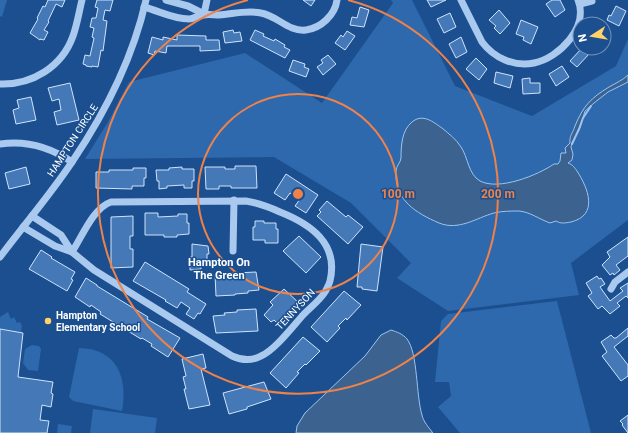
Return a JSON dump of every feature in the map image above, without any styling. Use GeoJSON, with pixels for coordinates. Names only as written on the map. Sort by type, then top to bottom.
{"type":"FeatureCollection","features":[{"type":"Feature","properties":{"kind":"street"},"geometry":{"type":"LineString","coordinates":[[0,84],[12,84],[33,79],[46,72],[56,63],[64,54],[73,36],[82,0]]}},
{"type":"Feature","properties":{"kind":"street"},"geometry":{"type":"LineString","coordinates":[[166,0],[188,6],[204,14],[216,15],[252,12],[263,13],[293,29],[306,30],[319,25],[327,19],[333,13],[337,0]]}},
{"type":"Feature","properties":{"kind":"street"},"geometry":{"type":"LineString","coordinates":[[204,14],[208,0]]}},
{"type":"Feature","properties":{"kind":"street"},"geometry":{"type":"LineString","coordinates":[[460,0],[486,48],[504,60],[527,64],[536,62],[552,54],[563,46],[572,36],[580,22],[579,2],[592,1]]}},
{"type":"Feature","properties":{"kind":"street"},"geometry":{"type":"LineString","coordinates":[[145,4],[181,18],[190,19],[204,14]]}},
{"type":"Feature","properties":{"kind":"street","name":"HAMPTON CIRCLE"},"geometry":{"type":"LineString","coordinates":[[0,257],[72,162],[92,131],[113,91],[134,41],[145,4]]}},
{"type":"Feature","properties":{"kind":"street"},"geometry":{"type":"LineString","coordinates":[[0,144],[33,144],[54,151],[72,162]]}},
{"type":"Feature","properties":{"kind":"street"},"geometry":{"type":"LineString","coordinates":[[233,251],[234,200]]}},
{"type":"Feature","properties":{"kind":"street","name":"TENNYSON"},"geometry":{"type":"LineString","coordinates":[[32,216],[61,235],[72,252],[82,262],[232,356],[248,360],[261,357],[276,345],[326,291],[330,281],[331,270],[330,257],[320,236],[297,219],[262,204],[234,200],[116,201],[108,203],[95,212],[72,252]]}},
{"type":"Feature","properties":{"kind":"street","name":"TENNYSON"},"geometry":{"type":"LineString","coordinates":[[23,227],[55,246],[72,252]]}},
{"type":"Feature","properties":{"kind":"street"},"geometry":{"type":"LineString","coordinates":[[612,289],[614,282],[628,272]]}},
{"type":"Feature","properties":{"kind":"shaded area"},"geometry":{"type":"Polygon","coordinates":[[[0,0],[7,0],[2,17],[0,16],[0,0]]]}},
{"type":"Feature","properties":{"kind":"shaded area"},"geometry":{"type":"Polygon","coordinates":[[[391,0],[412,0],[455,86],[532,116],[616,66],[628,39],[628,220],[571,263],[579,295],[448,311],[397,278],[411,263],[351,203],[274,157],[85,159],[108,122],[129,82],[245,53],[322,103],[393,3],[391,0]]]}},
{"type":"Feature","properties":{"kind":"shaded area"},"geometry":{"type":"Polygon","coordinates":[[[628,75],[628,82],[608,92],[585,111],[580,128],[572,143],[572,160],[568,163],[574,167],[585,185],[589,200],[585,213],[580,218],[567,223],[556,221],[550,223],[531,214],[519,211],[506,211],[494,213],[454,226],[439,223],[422,215],[403,198],[396,181],[396,171],[401,160],[401,148],[404,133],[409,125],[416,119],[428,119],[452,137],[463,151],[473,174],[480,181],[488,184],[508,183],[529,177],[554,164],[558,164],[561,153],[566,153],[565,148],[570,143],[571,134],[588,103],[597,95],[628,75]]]}},
{"type":"Feature","properties":{"kind":"shaded area"},"geometry":{"type":"Polygon","coordinates":[[[557,301],[591,433],[460,433],[438,407],[451,396],[449,382],[435,382],[441,321],[448,314],[557,301]]]}},
{"type":"Feature","properties":{"kind":"shaded area"},"geometry":{"type":"Polygon","coordinates":[[[8,312],[11,319],[14,317],[17,323],[20,322],[22,326],[21,332],[0,329],[0,317],[8,312]]]}},
{"type":"Feature","properties":{"kind":"shaded area"},"geometry":{"type":"Polygon","coordinates":[[[391,330],[404,336],[411,346],[422,415],[433,433],[296,433],[297,426],[305,413],[365,356],[381,335],[391,330]]]}},
{"type":"Feature","properties":{"kind":"shaded area"},"geometry":{"type":"Polygon","coordinates":[[[32,345],[39,346],[41,349],[38,371],[28,370],[23,363],[25,349],[32,345]]]}},
{"type":"Feature","properties":{"kind":"shaded area"},"geometry":{"type":"Polygon","coordinates":[[[79,348],[103,353],[111,359],[117,367],[121,376],[123,387],[122,411],[73,401],[69,397],[79,348]]]}},
{"type":"Feature","properties":{"kind":"shaded area"},"geometry":{"type":"Polygon","coordinates":[[[93,409],[157,418],[155,433],[90,433],[93,409]]]}},
{"type":"Feature","properties":{"kind":"shaded area"},"geometry":{"type":"Polygon","coordinates":[[[58,424],[72,426],[71,433],[57,433],[58,424]]]}},
{"type":"Feature","properties":{"kind":"building"},"geometry":{"type":"Polygon","coordinates":[[[48,0],[65,0],[62,7],[56,4],[44,30],[48,32],[44,40],[40,40],[30,33],[43,6],[45,7],[48,0]]]}},
{"type":"Feature","properties":{"kind":"building"},"geometry":{"type":"Polygon","coordinates":[[[97,0],[113,0],[110,11],[105,10],[103,20],[107,21],[103,51],[101,50],[98,67],[92,67],[83,64],[85,55],[90,56],[94,38],[92,37],[94,28],[90,27],[92,18],[96,18],[98,8],[95,7],[97,0]]]}},
{"type":"Feature","properties":{"kind":"building"},"geometry":{"type":"Polygon","coordinates":[[[303,0],[315,0],[311,6],[303,0]]]}},
{"type":"Feature","properties":{"kind":"building"},"geometry":{"type":"Polygon","coordinates":[[[427,0],[446,0],[431,7],[427,0]]]}},
{"type":"Feature","properties":{"kind":"building"},"geometry":{"type":"Polygon","coordinates":[[[552,0],[560,0],[565,10],[555,17],[546,4],[552,0]]]}},
{"type":"Feature","properties":{"kind":"building"},"geometry":{"type":"Polygon","coordinates":[[[616,6],[626,11],[619,26],[612,22],[611,16],[616,6]]]}},
{"type":"Feature","properties":{"kind":"building"},"geometry":{"type":"Polygon","coordinates":[[[360,7],[369,10],[364,27],[350,25],[352,17],[357,18],[360,7]]]}},
{"type":"Feature","properties":{"kind":"building"},"geometry":{"type":"Polygon","coordinates":[[[499,10],[510,23],[500,34],[494,28],[496,26],[489,20],[499,10]]]}},
{"type":"Feature","properties":{"kind":"building"},"geometry":{"type":"Polygon","coordinates":[[[450,13],[456,27],[444,33],[437,19],[450,13]]]}},
{"type":"Feature","properties":{"kind":"building"},"geometry":{"type":"Polygon","coordinates":[[[521,20],[538,27],[531,44],[523,40],[524,37],[516,34],[521,20]]]}},
{"type":"Feature","properties":{"kind":"building"},"geometry":{"type":"Polygon","coordinates":[[[233,30],[234,33],[240,32],[242,41],[225,43],[223,32],[233,30]]]}},
{"type":"Feature","properties":{"kind":"building"},"geometry":{"type":"Polygon","coordinates":[[[255,30],[264,34],[263,36],[274,41],[275,39],[285,45],[284,47],[290,50],[285,58],[250,40],[255,30]]]}},
{"type":"Feature","properties":{"kind":"building"},"geometry":{"type":"Polygon","coordinates":[[[347,31],[355,36],[345,50],[335,43],[341,35],[343,37],[347,31]]]}},
{"type":"Feature","properties":{"kind":"building"},"geometry":{"type":"Polygon","coordinates":[[[177,35],[206,36],[206,40],[219,40],[220,50],[200,51],[200,46],[167,46],[166,53],[155,51],[154,55],[148,53],[152,37],[163,40],[163,37],[177,40],[177,35]]]}},
{"type":"Feature","properties":{"kind":"building"},"geometry":{"type":"Polygon","coordinates":[[[461,37],[467,52],[456,58],[449,44],[461,37]]]}},
{"type":"Feature","properties":{"kind":"building"},"geometry":{"type":"Polygon","coordinates":[[[328,55],[336,64],[323,75],[317,67],[323,63],[321,60],[328,55]]]}},
{"type":"Feature","properties":{"kind":"building"},"geometry":{"type":"Polygon","coordinates":[[[575,56],[587,56],[577,67],[570,61],[575,56]]]}},
{"type":"Feature","properties":{"kind":"building"},"geometry":{"type":"Polygon","coordinates":[[[476,58],[487,69],[479,80],[466,69],[476,58]]]}},
{"type":"Feature","properties":{"kind":"building"},"geometry":{"type":"Polygon","coordinates":[[[293,60],[305,64],[304,67],[309,69],[306,77],[289,71],[293,60]]]}},
{"type":"Feature","properties":{"kind":"building"},"geometry":{"type":"Polygon","coordinates":[[[562,66],[569,77],[556,86],[549,74],[562,66]]]}},
{"type":"Feature","properties":{"kind":"building"},"geometry":{"type":"Polygon","coordinates":[[[496,72],[513,76],[510,88],[494,83],[496,72]]]}},
{"type":"Feature","properties":{"kind":"building"},"geometry":{"type":"Polygon","coordinates":[[[530,78],[530,83],[540,83],[540,93],[523,94],[522,79],[530,78]]]}},
{"type":"Feature","properties":{"kind":"building"},"geometry":{"type":"Polygon","coordinates":[[[70,83],[79,120],[57,125],[54,112],[61,110],[59,99],[52,101],[48,88],[70,83]]]}},
{"type":"Feature","properties":{"kind":"building"},"geometry":{"type":"Polygon","coordinates":[[[31,97],[36,120],[16,124],[13,110],[19,108],[17,100],[31,97]]]}},
{"type":"Feature","properties":{"kind":"building"},"geometry":{"type":"Polygon","coordinates":[[[235,166],[256,166],[257,188],[231,188],[231,186],[219,186],[219,189],[206,189],[205,167],[225,167],[225,169],[235,169],[235,166]]]}},
{"type":"Feature","properties":{"kind":"building"},"geometry":{"type":"Polygon","coordinates":[[[26,167],[30,184],[9,189],[5,173],[26,167]]]}},
{"type":"Feature","properties":{"kind":"building"},"geometry":{"type":"Polygon","coordinates":[[[182,167],[182,169],[194,169],[194,181],[192,181],[192,188],[184,188],[184,185],[167,186],[167,188],[159,189],[159,181],[157,181],[156,170],[169,170],[169,168],[182,167]]]}},
{"type":"Feature","properties":{"kind":"building"},"geometry":{"type":"Polygon","coordinates":[[[133,168],[146,168],[144,186],[132,186],[132,189],[96,188],[96,172],[109,172],[109,170],[133,170],[133,168]]]}},
{"type":"Feature","properties":{"kind":"building"},"geometry":{"type":"Polygon","coordinates":[[[286,174],[318,195],[306,213],[295,206],[300,199],[290,193],[285,200],[274,193],[286,174]]]}},
{"type":"Feature","properties":{"kind":"building"},"geometry":{"type":"Polygon","coordinates":[[[327,201],[346,217],[348,215],[363,227],[348,244],[317,216],[321,212],[319,210],[327,201]]]}},
{"type":"Feature","properties":{"kind":"building"},"geometry":{"type":"Polygon","coordinates":[[[145,213],[158,213],[158,217],[187,214],[189,234],[177,235],[177,237],[145,235],[145,213]]]}},
{"type":"Feature","properties":{"kind":"building"},"geometry":{"type":"Polygon","coordinates":[[[133,216],[133,236],[130,236],[130,249],[133,249],[133,267],[111,268],[111,217],[133,216]]]}},
{"type":"Feature","properties":{"kind":"building"},"geometry":{"type":"Polygon","coordinates":[[[255,221],[276,223],[276,229],[278,229],[278,243],[265,243],[265,240],[253,240],[253,227],[255,227],[255,221]]]}},
{"type":"Feature","properties":{"kind":"building"},"geometry":{"type":"Polygon","coordinates":[[[299,236],[321,257],[306,273],[283,251],[299,236]]]}},
{"type":"Feature","properties":{"kind":"building"},"geometry":{"type":"Polygon","coordinates":[[[628,237],[628,256],[616,265],[620,270],[614,275],[613,273],[610,275],[602,265],[610,257],[607,252],[628,237]]]}},
{"type":"Feature","properties":{"kind":"building"},"geometry":{"type":"Polygon","coordinates":[[[192,244],[208,246],[209,254],[207,254],[207,266],[201,266],[201,269],[190,270],[192,244]]]}},
{"type":"Feature","properties":{"kind":"building"},"geometry":{"type":"Polygon","coordinates":[[[361,244],[383,247],[377,291],[357,287],[361,244]]]}},
{"type":"Feature","properties":{"kind":"building"},"geometry":{"type":"Polygon","coordinates":[[[41,250],[52,257],[51,258],[75,272],[71,279],[73,280],[67,291],[29,269],[41,250]]]}},
{"type":"Feature","properties":{"kind":"building"},"geometry":{"type":"Polygon","coordinates":[[[145,262],[189,289],[187,292],[206,304],[200,314],[198,313],[194,319],[186,314],[190,308],[181,302],[177,308],[133,281],[145,262]]]}},
{"type":"Feature","properties":{"kind":"building"},"geometry":{"type":"Polygon","coordinates":[[[256,272],[259,290],[248,291],[248,293],[235,295],[216,296],[215,274],[256,272]]]}},
{"type":"Feature","properties":{"kind":"building"},"geometry":{"type":"Polygon","coordinates":[[[597,276],[599,279],[601,278],[605,284],[600,287],[610,301],[623,291],[620,288],[628,283],[628,298],[626,296],[617,303],[620,306],[610,314],[602,306],[598,309],[588,296],[592,293],[586,283],[597,276]]]}},
{"type":"Feature","properties":{"kind":"building"},"geometry":{"type":"Polygon","coordinates":[[[86,278],[148,317],[147,319],[180,338],[168,357],[151,346],[152,344],[100,314],[101,312],[91,305],[90,307],[75,297],[86,278]]]}},
{"type":"Feature","properties":{"kind":"building"},"geometry":{"type":"Polygon","coordinates":[[[284,289],[300,304],[279,325],[274,320],[271,322],[264,315],[273,305],[270,302],[284,289]]]}},
{"type":"Feature","properties":{"kind":"building"},"geometry":{"type":"Polygon","coordinates":[[[344,291],[361,305],[347,320],[346,318],[338,326],[340,328],[327,342],[311,327],[344,291]]]}},
{"type":"Feature","properties":{"kind":"building"},"geometry":{"type":"Polygon","coordinates":[[[256,309],[258,331],[216,333],[213,316],[237,312],[237,310],[256,309]]]}},
{"type":"Feature","properties":{"kind":"building"},"geometry":{"type":"Polygon","coordinates":[[[628,328],[628,336],[614,347],[628,365],[628,376],[621,381],[602,356],[607,352],[601,342],[611,335],[616,338],[628,328]]]}},
{"type":"Feature","properties":{"kind":"building"},"geometry":{"type":"Polygon","coordinates":[[[0,329],[23,333],[18,377],[53,382],[51,407],[42,405],[40,420],[49,421],[47,433],[0,433],[0,329]]]}},
{"type":"Feature","properties":{"kind":"building"},"geometry":{"type":"Polygon","coordinates":[[[303,337],[320,351],[297,372],[299,373],[286,388],[270,373],[303,337]]]}},
{"type":"Feature","properties":{"kind":"building"},"geometry":{"type":"Polygon","coordinates":[[[203,354],[206,368],[201,369],[210,405],[189,409],[184,389],[186,389],[183,377],[186,376],[182,359],[203,354]]]}},
{"type":"Feature","properties":{"kind":"building"},"geometry":{"type":"Polygon","coordinates":[[[264,382],[271,399],[247,407],[247,409],[229,414],[223,393],[264,382]]]}},
{"type":"Feature","properties":{"kind":"building"},"geometry":{"type":"Polygon","coordinates":[[[628,415],[628,433],[620,421],[628,415]]]}},
{"type":"Feature","properties":{"kind":"waterway"},"geometry":{"type":"LineString","coordinates":[[572,144],[583,118],[591,106]]}},
{"type":"Feature","properties":{"kind":"place","name":"Hampton Elementary School"},"geometry":{"type":"Point","coordinates":[48,321]}},
{"type":"Feature","properties":{"kind":"district","name":"Hampton On The Green"},"geometry":{"type":"Point","coordinates":[219,268]}}]}
